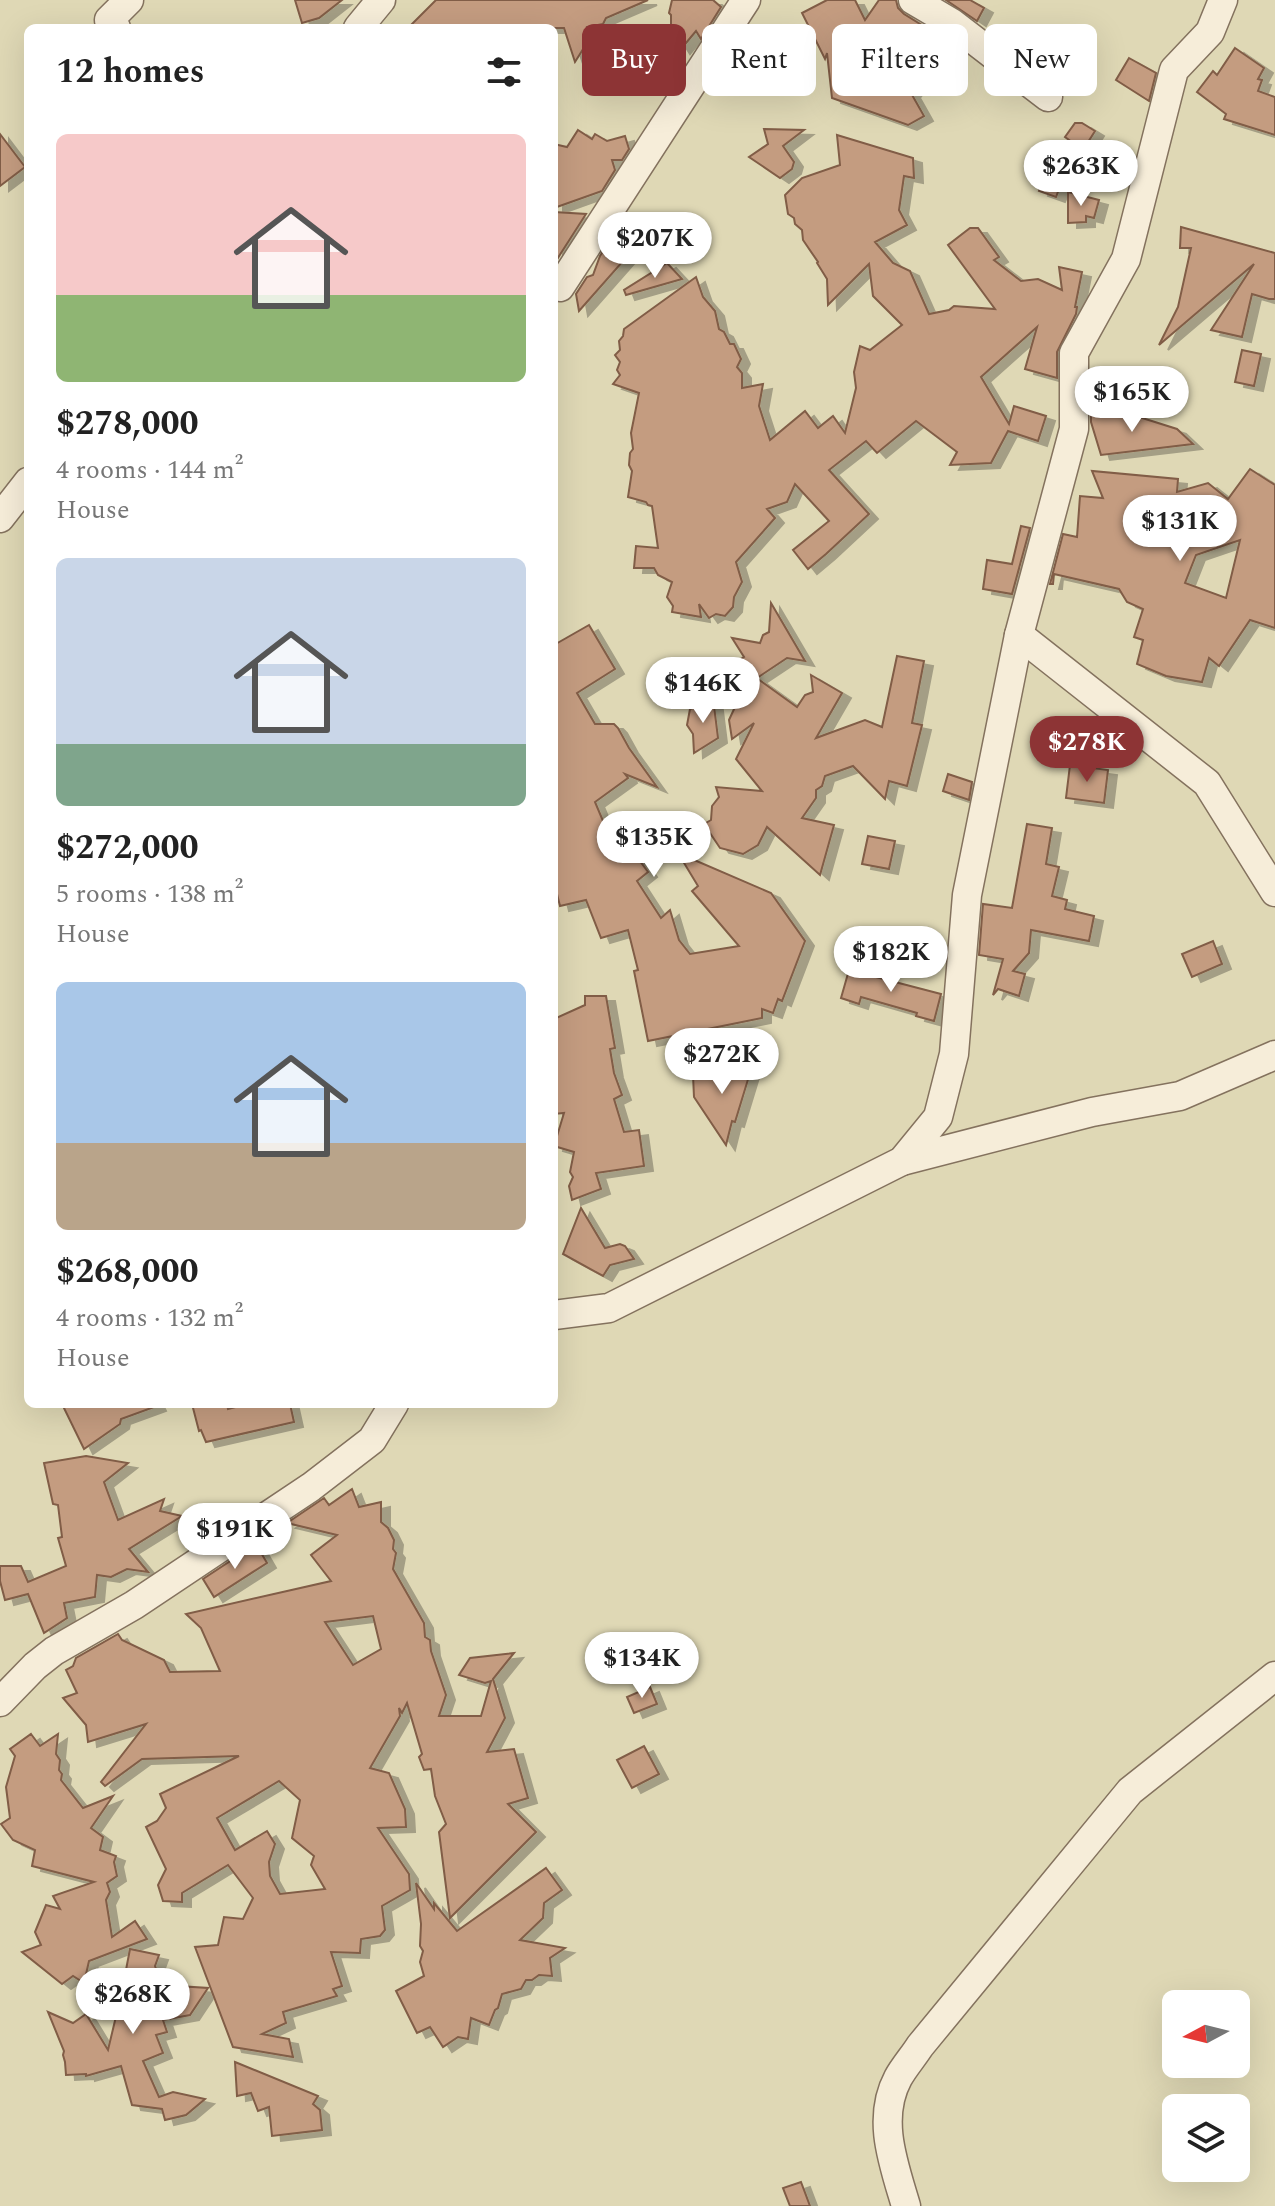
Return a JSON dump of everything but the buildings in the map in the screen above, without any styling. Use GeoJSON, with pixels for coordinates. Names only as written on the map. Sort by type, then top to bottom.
{"type":"FeatureCollection","features":[{"type":"Feature","properties":{"kind":"street"},"geometry":{"type":"LineString","coordinates":[[112,24],[109,20],[129,0]]}},
{"type":"Feature","properties":{"kind":"street"},"geometry":{"type":"LineString","coordinates":[[361,24],[381,0]]}},
{"type":"Feature","properties":{"kind":"street"},"geometry":{"type":"LineString","coordinates":[[560,287],[746,0]]}},
{"type":"Feature","properties":{"kind":"street"},"geometry":{"type":"LineString","coordinates":[[902,1161],[938,1117],[954,1054],[967,895],[1019,635],[1074,429],[1074,353],[1126,259],[1174,70],[1210,32],[1223,0]]}},
{"type":"Feature","properties":{"kind":"street"},"geometry":{"type":"LineString","coordinates":[[924,3],[1048,97]]}},
{"type":"Feature","properties":{"kind":"street"},"geometry":{"type":"LineString","coordinates":[[0,518],[24,487]]}},
{"type":"Feature","properties":{"kind":"street"},"geometry":{"type":"LineString","coordinates":[[1019,635],[1207,783],[1275,892]]}},
{"type":"Feature","properties":{"kind":"street"},"geometry":{"type":"LineString","coordinates":[[558,1314],[609,1308],[902,1161],[1092,1112],[1180,1096],[1275,1055]]}},
{"type":"Feature","properties":{"kind":"street"},"geometry":{"type":"LineString","coordinates":[[0,1702],[54,1651],[134,1605],[323,1478],[372,1440],[392,1408]]}},
{"type":"Feature","properties":{"kind":"street"},"geometry":{"type":"LineString","coordinates":[[906,2206],[892,2158],[886,2116],[897,2080],[920,2046],[1130,1791],[1275,1676]]}},
{"type":"Feature","properties":{"kind":"shaded area"},"geometry":{"type":"Polygon","coordinates":[[[0,0],[1275,0],[1275,2206],[0,2206],[0,0]]]}}]}
